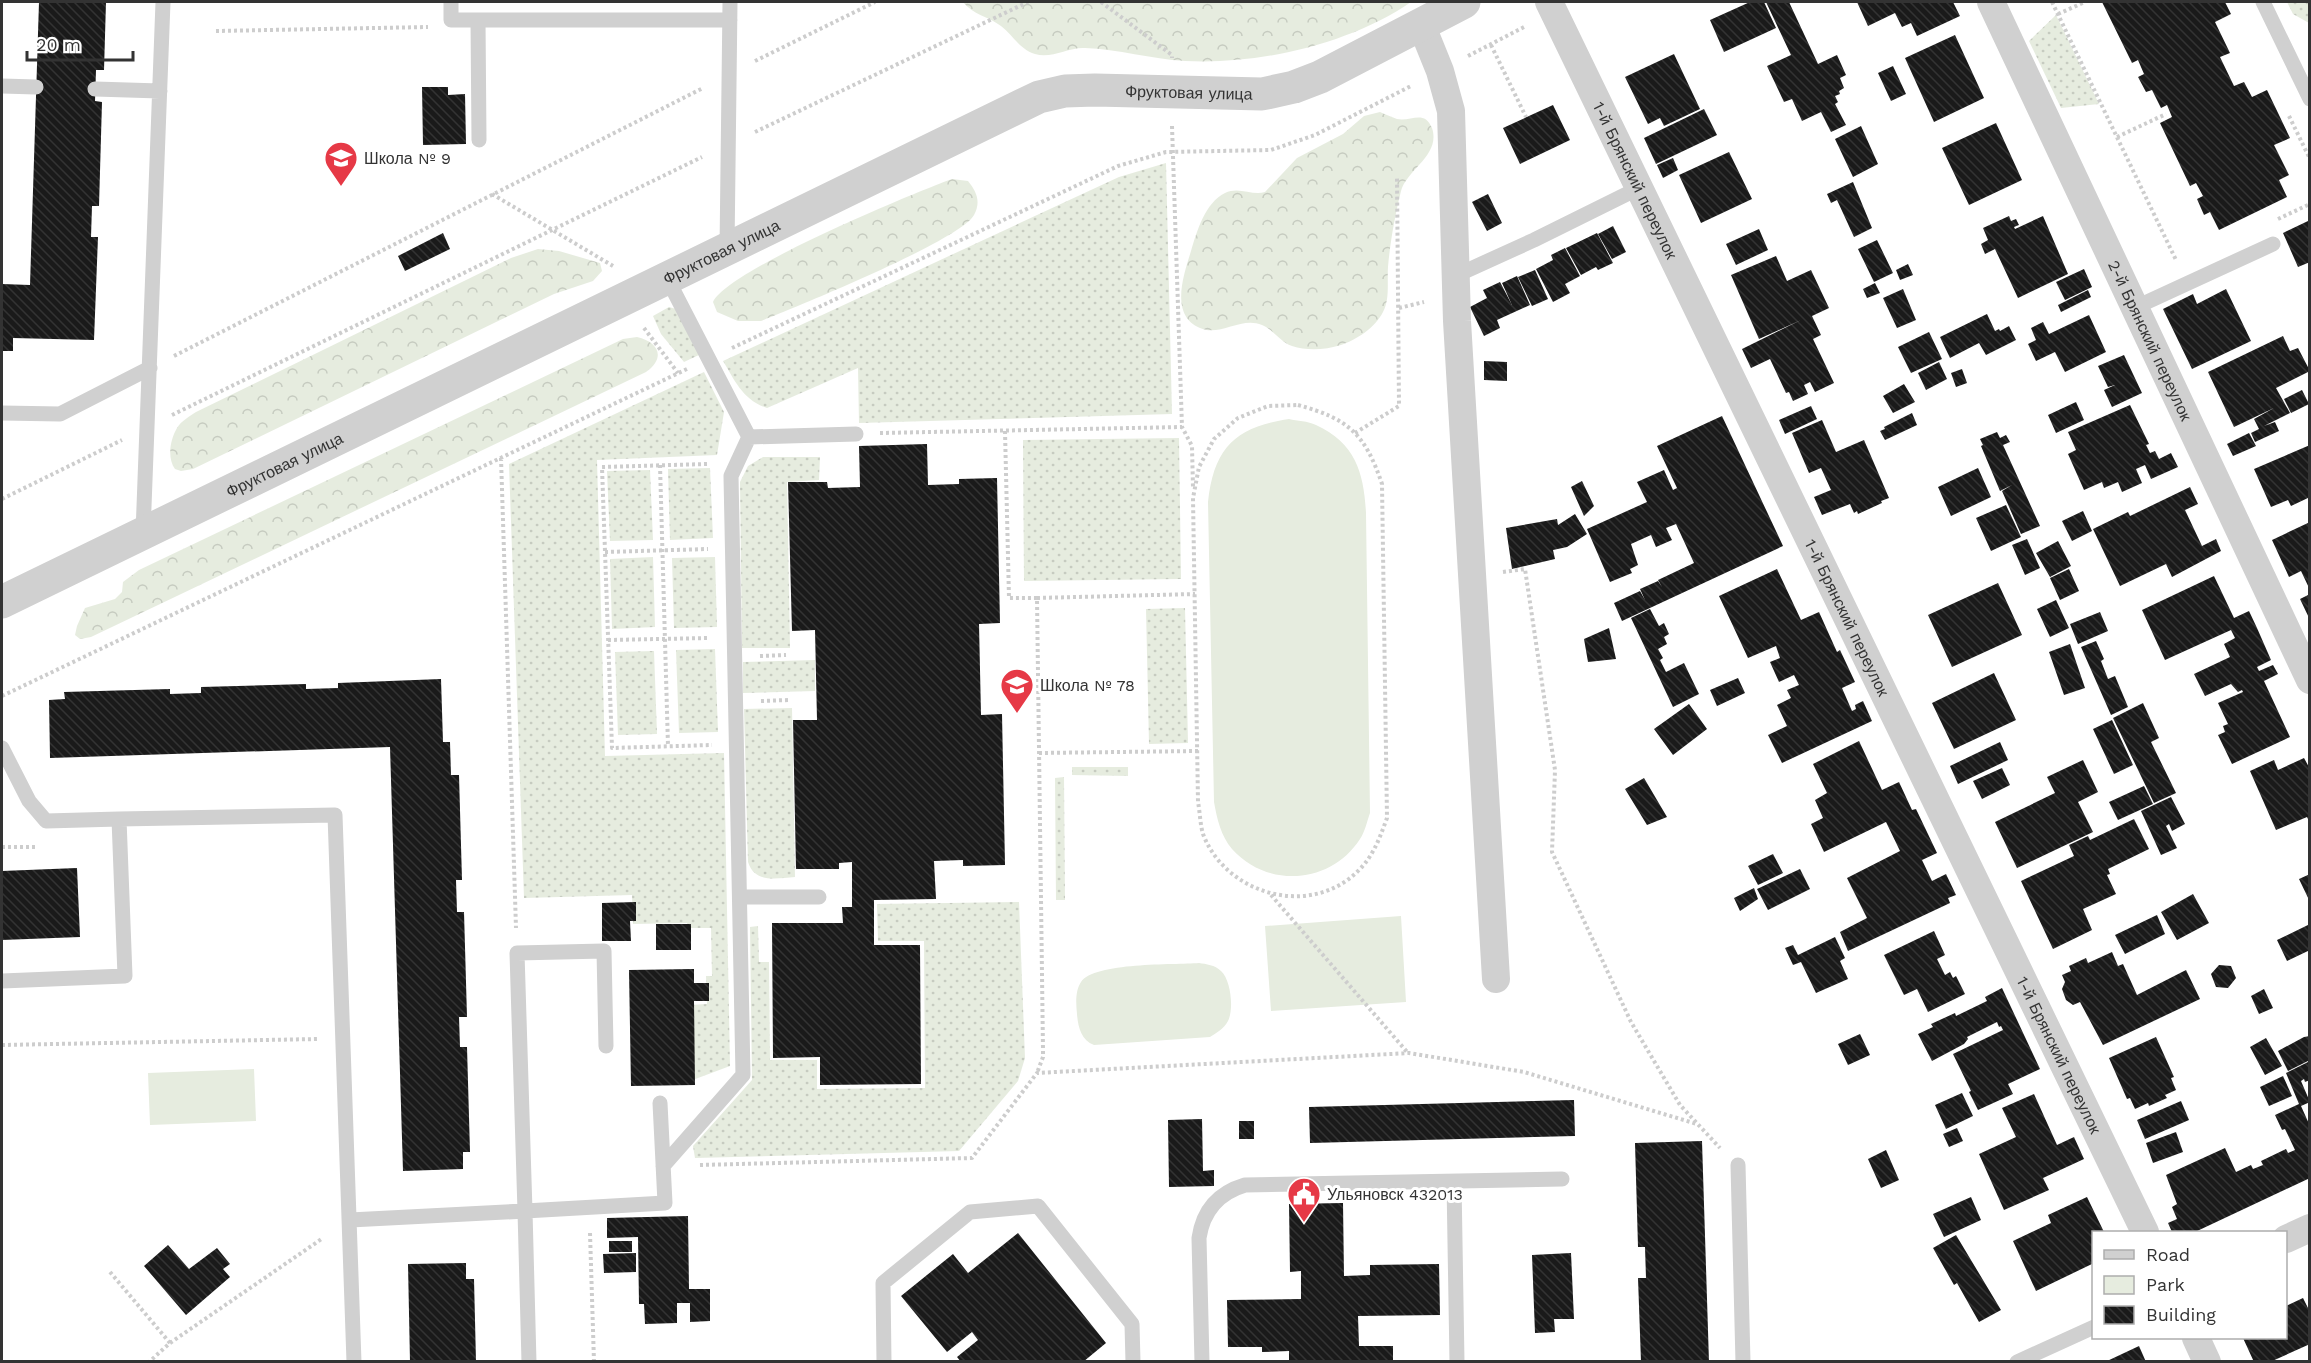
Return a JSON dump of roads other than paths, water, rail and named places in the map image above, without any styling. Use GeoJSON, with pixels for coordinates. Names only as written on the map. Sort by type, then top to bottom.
{"type":"FeatureCollection","features":[{"type":"Feature","properties":{"kind":"street","name":"Фруктовая улица"},"geometry":{"type":"LineString","coordinates":[[2,602],[1039,97],[1065,91],[1095,90],[1262,94],[1294,87],[1320,77],[1464,2]]}},
{"type":"Feature","properties":{"kind":"street","name":"2-й Брянский переулок"},"geometry":{"type":"LineString","coordinates":[[1991,2],[2134,308],[2300,636],[2310,680]]}},
{"type":"Feature","properties":{"kind":"street","name":"1-й Брянский переулок"},"geometry":{"type":"LineString","coordinates":[[1551,7],[2144,1231]]}},
{"type":"Feature","properties":{"kind":"street"},"geometry":{"type":"LineString","coordinates":[[1421,24],[1440,71],[1451,111],[1455,276],[1496,979]]}},
{"type":"Feature","properties":{"kind":"street"},"geometry":{"type":"LineString","coordinates":[[2287,1239],[2310,1228]]}},
{"type":"Feature","properties":{"kind":"street"},"geometry":{"type":"LineString","coordinates":[[2196,1339],[2207,1362]]}},
{"type":"Feature","properties":{"kind":"lane"},"geometry":{"type":"LineString","coordinates":[[142,533],[163,2]]}},
{"type":"Feature","properties":{"kind":"lane"},"geometry":{"type":"LineString","coordinates":[[452,2],[451,20],[730,20]]}},
{"type":"Feature","properties":{"kind":"lane"},"geometry":{"type":"LineString","coordinates":[[727,249],[730,2]]}},
{"type":"Feature","properties":{"kind":"lane"},"geometry":{"type":"LineString","coordinates":[[2263,2],[2310,99]]}},
{"type":"Feature","properties":{"kind":"lane"},"geometry":{"type":"LineString","coordinates":[[478,20],[479,140]]}},
{"type":"Feature","properties":{"kind":"lane"},"geometry":{"type":"LineString","coordinates":[[2,86],[36,87]]}},
{"type":"Feature","properties":{"kind":"lane"},"geometry":{"type":"LineString","coordinates":[[95,89],[160,91]]}},
{"type":"Feature","properties":{"kind":"lane"},"geometry":{"type":"LineString","coordinates":[[1455,276],[1639,188]]}},
{"type":"Feature","properties":{"kind":"lane"},"geometry":{"type":"LineString","coordinates":[[2134,308],[2273,244]]}},
{"type":"Feature","properties":{"kind":"lane"},"geometry":{"type":"LineString","coordinates":[[663,1166],[743,1075],[731,476],[748,437],[667,278]]}},
{"type":"Feature","properties":{"kind":"lane"},"geometry":{"type":"LineString","coordinates":[[2,413],[60,414],[150,368]]}},
{"type":"Feature","properties":{"kind":"lane"},"geometry":{"type":"LineString","coordinates":[[748,437],[856,434]]}},
{"type":"Feature","properties":{"kind":"lane"},"geometry":{"type":"LineString","coordinates":[[2,748],[29,801],[46,820],[334,814],[354,1362]]}},
{"type":"Feature","properties":{"kind":"lane"},"geometry":{"type":"LineString","coordinates":[[2,981],[125,976],[119,819]]}},
{"type":"Feature","properties":{"kind":"lane"},"geometry":{"type":"LineString","coordinates":[[740,897],[819,897]]}},
{"type":"Feature","properties":{"kind":"lane"},"geometry":{"type":"LineString","coordinates":[[529,1362],[517,953],[604,951],[606,1046]]}},
{"type":"Feature","properties":{"kind":"lane"},"geometry":{"type":"LineString","coordinates":[[350,1220],[664,1203],[660,1103]]}},
{"type":"Feature","properties":{"kind":"lane"},"geometry":{"type":"LineString","coordinates":[[1738,1166],[1743,1362]]}},
{"type":"Feature","properties":{"kind":"lane"},"geometry":{"type":"LineString","coordinates":[[1202,1362],[1199,1238],[1201,1223],[1217,1199],[1231,1189],[1245,1185],[1562,1179]]}},
{"type":"Feature","properties":{"kind":"lane"},"geometry":{"type":"LineString","coordinates":[[1454,1182],[1457,1362]]}},
{"type":"Feature","properties":{"kind":"lane"},"geometry":{"type":"LineString","coordinates":[[884,1362],[883,1283],[970,1212],[1038,1206],[1132,1324],[1133,1362]]}},
{"type":"Feature","properties":{"kind":"lane"},"geometry":{"type":"LineString","coordinates":[[2017,1362],[2092,1328]]}},
{"type":"Feature","properties":{"kind":"place","name":"Школа № 9"},"geometry":{"type":"Point","coordinates":[341,187]}},
{"type":"Feature","properties":{"kind":"place","name":"Школа № 78"},"geometry":{"type":"Point","coordinates":[1017,714]}},
{"type":"Feature","properties":{"kind":"place","name":"Ульяновск 432013"},"geometry":{"type":"Point","coordinates":[1304,1223]}}]}
